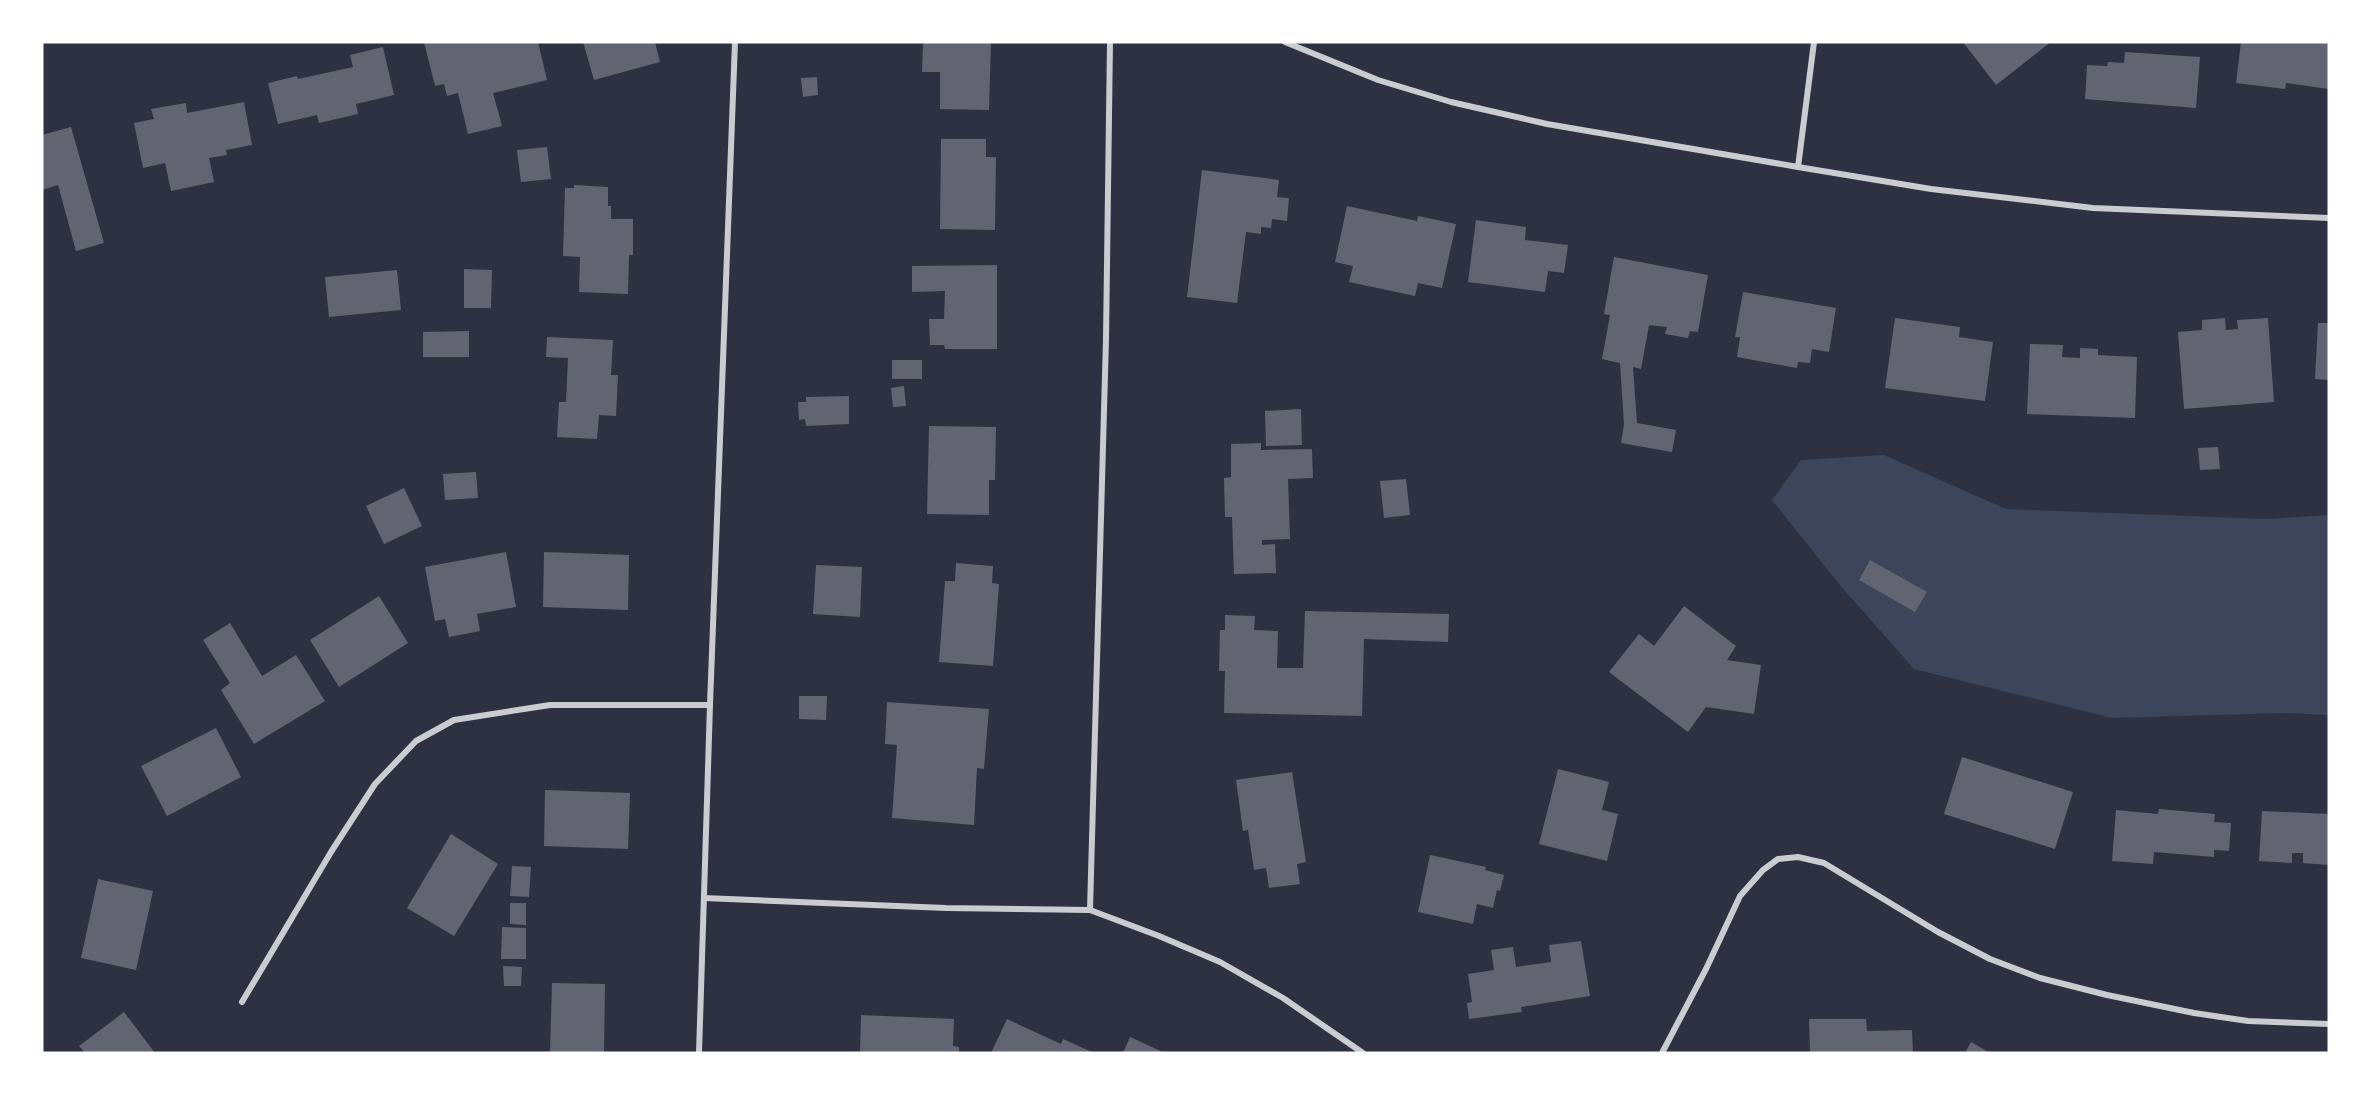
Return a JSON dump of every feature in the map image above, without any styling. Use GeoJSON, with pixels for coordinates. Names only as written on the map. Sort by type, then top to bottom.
{"type":"FeatureCollection","features":[{"type":"Feature","properties":{"kind":"street"},"geometry":{"type":"LineString","coordinates":[[699,1053],[735,42]]}},
{"type":"Feature","properties":{"kind":"street"},"geometry":{"type":"LineString","coordinates":[[1090,910],[1106,339],[1110,42]]}},
{"type":"Feature","properties":{"kind":"street"},"geometry":{"type":"LineString","coordinates":[[1285,42],[1378,80],[1451,102],[1547,124],[1798,167],[1931,189],[2093,208],[2329,218]]}},
{"type":"Feature","properties":{"kind":"street"},"geometry":{"type":"LineString","coordinates":[[1798,167],[1814,42]]}},
{"type":"Feature","properties":{"kind":"street"},"geometry":{"type":"LineString","coordinates":[[242,1002],[375,783],[416,741],[454,720],[550,705],[710,705]]}},
{"type":"Feature","properties":{"kind":"street"},"geometry":{"type":"LineString","coordinates":[[1662,1053],[1706,969],[1740,896],[1763,870],[1778,859],[1798,857],[1824,863],[1938,932],[1990,959],[2040,978],[2194,1013],[2248,1021],[2329,1024]]}},
{"type":"Feature","properties":{"kind":"street"},"geometry":{"type":"LineString","coordinates":[[704,898],[946,908],[1090,910],[1160,936],[1220,962],[1283,998],[1363,1053]]}},
{"type":"Feature","properties":{"kind":"shaded area"},"geometry":{"type":"Polygon","coordinates":[[[1884,455],[2006,509],[2268,519],[2329,515],[2329,715],[2284,713],[2112,718],[1914,669],[1839,584],[1772,500],[1801,460],[1884,455]]]}},
{"type":"Feature","properties":{"kind":"building"},"geometry":{"type":"Polygon","coordinates":[[[424,42],[538,42],[547,80],[493,93],[502,126],[468,134],[458,93],[447,96],[444,84],[435,86],[424,42]]]}},
{"type":"Feature","properties":{"kind":"building"},"geometry":{"type":"Polygon","coordinates":[[[583,42],[655,42],[660,62],[594,80],[583,42]]]}},
{"type":"Feature","properties":{"kind":"building"},"geometry":{"type":"Polygon","coordinates":[[[923,42],[991,42],[989,110],[940,109],[940,72],[922,72],[923,42]]]}},
{"type":"Feature","properties":{"kind":"building"},"geometry":{"type":"Polygon","coordinates":[[[1963,42],[2051,42],[1996,85],[1963,42]]]}},
{"type":"Feature","properties":{"kind":"building"},"geometry":{"type":"Polygon","coordinates":[[[2241,42],[2329,42],[2329,89],[2286,83],[2285,89],[2236,83],[2241,42]]]}},
{"type":"Feature","properties":{"kind":"building"},"geometry":{"type":"Polygon","coordinates":[[[383,47],[394,95],[356,104],[358,114],[319,123],[317,115],[278,124],[268,83],[353,67],[350,55],[383,47]]]}},
{"type":"Feature","properties":{"kind":"building"},"geometry":{"type":"Polygon","coordinates":[[[2125,52],[2200,57],[2196,108],[2085,99],[2087,65],[2107,66],[2108,62],[2124,63],[2125,52]]]}},
{"type":"Feature","properties":{"kind":"building"},"geometry":{"type":"Polygon","coordinates":[[[817,77],[818,95],[803,97],[801,78],[817,77]]]}},
{"type":"Feature","properties":{"kind":"building"},"geometry":{"type":"Polygon","coordinates":[[[244,102],[252,145],[226,150],[227,155],[209,158],[214,182],[171,191],[165,163],[143,168],[134,123],[154,119],[151,109],[186,103],[187,113],[244,102]]]}},
{"type":"Feature","properties":{"kind":"building"},"geometry":{"type":"Polygon","coordinates":[[[71,127],[104,243],[76,251],[58,185],[42,190],[42,135],[71,127]]]}},
{"type":"Feature","properties":{"kind":"building"},"geometry":{"type":"Polygon","coordinates":[[[941,139],[986,139],[986,157],[996,157],[995,230],[940,229],[941,139]]]}},
{"type":"Feature","properties":{"kind":"building"},"geometry":{"type":"Polygon","coordinates":[[[547,147],[551,179],[521,182],[517,150],[547,147]]]}},
{"type":"Feature","properties":{"kind":"building"},"geometry":{"type":"Polygon","coordinates":[[[1202,170],[1279,180],[1277,197],[1289,198],[1287,221],[1272,219],[1271,228],[1261,227],[1261,234],[1246,232],[1237,303],[1187,297],[1202,170]]]}},
{"type":"Feature","properties":{"kind":"building"},"geometry":{"type":"Polygon","coordinates":[[[574,185],[608,187],[611,219],[633,219],[633,255],[629,255],[628,294],[579,292],[580,257],[563,256],[565,188],[574,188],[574,185]]]}},
{"type":"Feature","properties":{"kind":"building"},"geometry":{"type":"Polygon","coordinates":[[[1347,206],[1417,221],[1418,216],[1456,224],[1442,288],[1418,283],[1415,296],[1349,282],[1353,266],[1335,262],[1347,206]]]}},
{"type":"Feature","properties":{"kind":"building"},"geometry":{"type":"Polygon","coordinates":[[[1476,220],[1526,227],[1525,240],[1568,245],[1564,273],[1548,271],[1545,292],[1468,282],[1476,220]]]}},
{"type":"Feature","properties":{"kind":"building"},"geometry":{"type":"Polygon","coordinates":[[[1614,257],[1708,275],[1698,332],[1690,331],[1688,338],[1665,334],[1667,327],[1649,325],[1641,369],[1633,367],[1637,423],[1676,430],[1672,452],[1621,443],[1624,424],[1620,363],[1602,359],[1610,315],[1604,314],[1614,257]]]}},
{"type":"Feature","properties":{"kind":"building"},"geometry":{"type":"Polygon","coordinates":[[[997,265],[997,349],[945,349],[944,345],[930,345],[929,319],[944,319],[945,291],[912,292],[912,266],[997,265]]]}},
{"type":"Feature","properties":{"kind":"building"},"geometry":{"type":"Polygon","coordinates":[[[464,269],[492,270],[491,308],[464,308],[464,269]]]}},
{"type":"Feature","properties":{"kind":"building"},"geometry":{"type":"Polygon","coordinates":[[[397,270],[401,310],[329,317],[325,277],[397,270]]]}},
{"type":"Feature","properties":{"kind":"building"},"geometry":{"type":"Polygon","coordinates":[[[1743,292],[1836,308],[1829,352],[1812,349],[1810,363],[1798,362],[1797,368],[1737,357],[1740,337],[1735,337],[1743,292]]]}},
{"type":"Feature","properties":{"kind":"building"},"geometry":{"type":"Polygon","coordinates":[[[1895,318],[1960,327],[1959,337],[1993,342],[1985,401],[1885,388],[1895,318]]]}},
{"type":"Feature","properties":{"kind":"building"},"geometry":{"type":"Polygon","coordinates":[[[2225,318],[2226,330],[2238,329],[2237,320],[2268,318],[2274,402],[2184,409],[2178,332],[2202,330],[2202,320],[2225,318]]]}},
{"type":"Feature","properties":{"kind":"building"},"geometry":{"type":"Polygon","coordinates":[[[2318,323],[2329,323],[2329,380],[2315,379],[2318,323]]]}},
{"type":"Feature","properties":{"kind":"building"},"geometry":{"type":"Polygon","coordinates":[[[469,331],[469,357],[423,357],[423,332],[469,331]]]}},
{"type":"Feature","properties":{"kind":"building"},"geometry":{"type":"Polygon","coordinates":[[[547,337],[613,340],[611,375],[618,375],[616,416],[599,415],[597,439],[557,437],[559,402],[566,402],[568,358],[546,357],[547,337]]]}},
{"type":"Feature","properties":{"kind":"building"},"geometry":{"type":"Polygon","coordinates":[[[2030,344],[2063,345],[2062,357],[2080,358],[2080,348],[2098,349],[2098,355],[2137,357],[2135,418],[2027,414],[2030,344]]]}},
{"type":"Feature","properties":{"kind":"building"},"geometry":{"type":"Polygon","coordinates":[[[892,360],[922,360],[922,379],[892,379],[892,360]]]}},
{"type":"Feature","properties":{"kind":"building"},"geometry":{"type":"Polygon","coordinates":[[[904,386],[906,406],[893,407],[891,388],[904,386]]]}},
{"type":"Feature","properties":{"kind":"building"},"geometry":{"type":"Polygon","coordinates":[[[849,396],[849,424],[806,426],[805,419],[799,420],[798,402],[806,402],[806,397],[849,396]]]}},
{"type":"Feature","properties":{"kind":"building"},"geometry":{"type":"Polygon","coordinates":[[[1301,409],[1302,445],[1266,446],[1265,411],[1301,409]]]}},
{"type":"Feature","properties":{"kind":"building"},"geometry":{"type":"Polygon","coordinates":[[[929,426],[996,427],[995,480],[989,480],[989,515],[927,514],[929,426]]]}},
{"type":"Feature","properties":{"kind":"building"},"geometry":{"type":"Polygon","coordinates":[[[1261,443],[1261,450],[1312,449],[1313,478],[1288,479],[1290,539],[1262,540],[1262,545],[1275,544],[1276,573],[1234,574],[1232,517],[1225,517],[1224,478],[1231,477],[1231,444],[1261,443]]]}},
{"type":"Feature","properties":{"kind":"building"},"geometry":{"type":"Polygon","coordinates":[[[2218,447],[2220,469],[2200,470],[2198,448],[2218,447]]]}},
{"type":"Feature","properties":{"kind":"building"},"geometry":{"type":"Polygon","coordinates":[[[476,472],[478,498],[445,500],[443,474],[476,472]]]}},
{"type":"Feature","properties":{"kind":"building"},"geometry":{"type":"Polygon","coordinates":[[[1406,479],[1410,515],[1384,518],[1380,481],[1406,479]]]}},
{"type":"Feature","properties":{"kind":"building"},"geometry":{"type":"Polygon","coordinates":[[[404,488],[422,526],[384,544],[366,506],[404,488]]]}},
{"type":"Feature","properties":{"kind":"building"},"geometry":{"type":"Polygon","coordinates":[[[506,552],[516,607],[477,614],[480,631],[449,637],[445,619],[435,621],[425,567],[506,552]]]}},
{"type":"Feature","properties":{"kind":"building"},"geometry":{"type":"Polygon","coordinates":[[[544,552],[629,555],[628,610],[543,607],[544,552]]]}},
{"type":"Feature","properties":{"kind":"building"},"geometry":{"type":"Polygon","coordinates":[[[1870,560],[1927,592],[1915,612],[1859,580],[1870,560]]]}},
{"type":"Feature","properties":{"kind":"building"},"geometry":{"type":"Polygon","coordinates":[[[956,563],[993,566],[992,583],[999,584],[993,666],[939,662],[945,581],[955,581],[956,563]]]}},
{"type":"Feature","properties":{"kind":"building"},"geometry":{"type":"Polygon","coordinates":[[[816,565],[862,567],[860,617],[813,614],[816,565]]]}},
{"type":"Feature","properties":{"kind":"building"},"geometry":{"type":"Polygon","coordinates":[[[379,596],[408,643],[339,687],[310,640],[379,596]]]}},
{"type":"Feature","properties":{"kind":"building"},"geometry":{"type":"Polygon","coordinates":[[[1684,606],[1736,646],[1727,660],[1761,665],[1754,714],[1706,707],[1688,732],[1609,672],[1639,634],[1654,646],[1684,606]]]}},
{"type":"Feature","properties":{"kind":"building"},"geometry":{"type":"Polygon","coordinates":[[[1305,611],[1449,614],[1448,642],[1364,639],[1362,716],[1224,713],[1225,671],[1219,671],[1220,630],[1225,630],[1225,615],[1255,616],[1254,630],[1278,631],[1277,668],[1303,668],[1305,611]]]}},
{"type":"Feature","properties":{"kind":"building"},"geometry":{"type":"Polygon","coordinates":[[[230,623],[262,676],[296,655],[325,701],[254,744],[221,690],[230,683],[203,640],[230,623]]]}},
{"type":"Feature","properties":{"kind":"building"},"geometry":{"type":"Polygon","coordinates":[[[799,696],[827,696],[826,720],[799,719],[799,696]]]}},
{"type":"Feature","properties":{"kind":"building"},"geometry":{"type":"Polygon","coordinates":[[[887,702],[989,709],[984,769],[977,768],[974,825],[892,818],[897,745],[885,744],[887,702]]]}},
{"type":"Feature","properties":{"kind":"building"},"geometry":{"type":"Polygon","coordinates":[[[216,728],[241,777],[167,816],[141,766],[216,728]]]}},
{"type":"Feature","properties":{"kind":"building"},"geometry":{"type":"Polygon","coordinates":[[[1962,757],[2073,792],[2055,849],[1944,814],[1962,757]]]}},
{"type":"Feature","properties":{"kind":"building"},"geometry":{"type":"Polygon","coordinates":[[[1558,769],[1609,782],[1602,810],[1618,814],[1607,861],[1539,844],[1558,769]]]}},
{"type":"Feature","properties":{"kind":"building"},"geometry":{"type":"Polygon","coordinates":[[[1292,772],[1306,862],[1297,864],[1300,884],[1269,888],[1266,868],[1254,870],[1248,830],[1243,831],[1236,780],[1292,772]]]}},
{"type":"Feature","properties":{"kind":"building"},"geometry":{"type":"Polygon","coordinates":[[[545,790],[630,793],[628,849],[544,846],[545,790]]]}},
{"type":"Feature","properties":{"kind":"building"},"geometry":{"type":"Polygon","coordinates":[[[2159,809],[2215,814],[2214,822],[2231,823],[2229,851],[2214,850],[2214,857],[2154,852],[2153,864],[2112,861],[2116,810],[2158,814],[2159,809]]]}},
{"type":"Feature","properties":{"kind":"building"},"geometry":{"type":"Polygon","coordinates":[[[2262,811],[2329,814],[2329,865],[2303,863],[2303,853],[2292,853],[2292,863],[2259,861],[2262,811]]]}},
{"type":"Feature","properties":{"kind":"building"},"geometry":{"type":"Polygon","coordinates":[[[451,834],[498,864],[454,936],[407,908],[451,834]]]}},
{"type":"Feature","properties":{"kind":"building"},"geometry":{"type":"Polygon","coordinates":[[[1430,855],[1486,867],[1485,870],[1504,875],[1500,891],[1497,890],[1493,908],[1477,904],[1473,924],[1418,912],[1430,855]]]}},
{"type":"Feature","properties":{"kind":"building"},"geometry":{"type":"Polygon","coordinates":[[[512,866],[531,867],[529,897],[510,896],[512,866]]]}},
{"type":"Feature","properties":{"kind":"building"},"geometry":{"type":"Polygon","coordinates":[[[98,879],[153,891],[136,970],[81,958],[98,879]]]}},
{"type":"Feature","properties":{"kind":"building"},"geometry":{"type":"Polygon","coordinates":[[[510,903],[526,903],[526,925],[510,924],[510,903]]]}},
{"type":"Feature","properties":{"kind":"building"},"geometry":{"type":"Polygon","coordinates":[[[502,927],[526,928],[526,959],[501,959],[502,927]]]}},
{"type":"Feature","properties":{"kind":"building"},"geometry":{"type":"Polygon","coordinates":[[[1581,941],[1590,996],[1521,1007],[1522,1012],[1469,1019],[1467,1003],[1472,1002],[1468,974],[1494,970],[1491,950],[1513,947],[1516,967],[1551,962],[1549,945],[1581,941]]]}},
{"type":"Feature","properties":{"kind":"building"},"geometry":{"type":"Polygon","coordinates":[[[503,966],[522,967],[521,986],[504,986],[503,966]]]}},
{"type":"Feature","properties":{"kind":"building"},"geometry":{"type":"Polygon","coordinates":[[[552,983],[605,984],[604,1053],[550,1053],[552,983]]]}},
{"type":"Feature","properties":{"kind":"building"},"geometry":{"type":"Polygon","coordinates":[[[124,1012],[155,1053],[85,1053],[79,1046],[124,1012]]]}},
{"type":"Feature","properties":{"kind":"building"},"geometry":{"type":"Polygon","coordinates":[[[861,1015],[954,1019],[953,1046],[959,1047],[959,1053],[860,1053],[861,1015]]]}},
{"type":"Feature","properties":{"kind":"building"},"geometry":{"type":"Polygon","coordinates":[[[1007,1019],[1061,1044],[1063,1039],[1094,1053],[991,1053],[1007,1019]]]}},
{"type":"Feature","properties":{"kind":"building"},"geometry":{"type":"Polygon","coordinates":[[[1809,1019],[1866,1019],[1867,1031],[1912,1030],[1913,1053],[1810,1053],[1809,1019]]]}},
{"type":"Feature","properties":{"kind":"building"},"geometry":{"type":"Polygon","coordinates":[[[1130,1037],[1165,1053],[1123,1053],[1130,1037]]]}},
{"type":"Feature","properties":{"kind":"building"},"geometry":{"type":"Polygon","coordinates":[[[1971,1042],[1990,1053],[1965,1053],[1971,1042]]]}}]}
